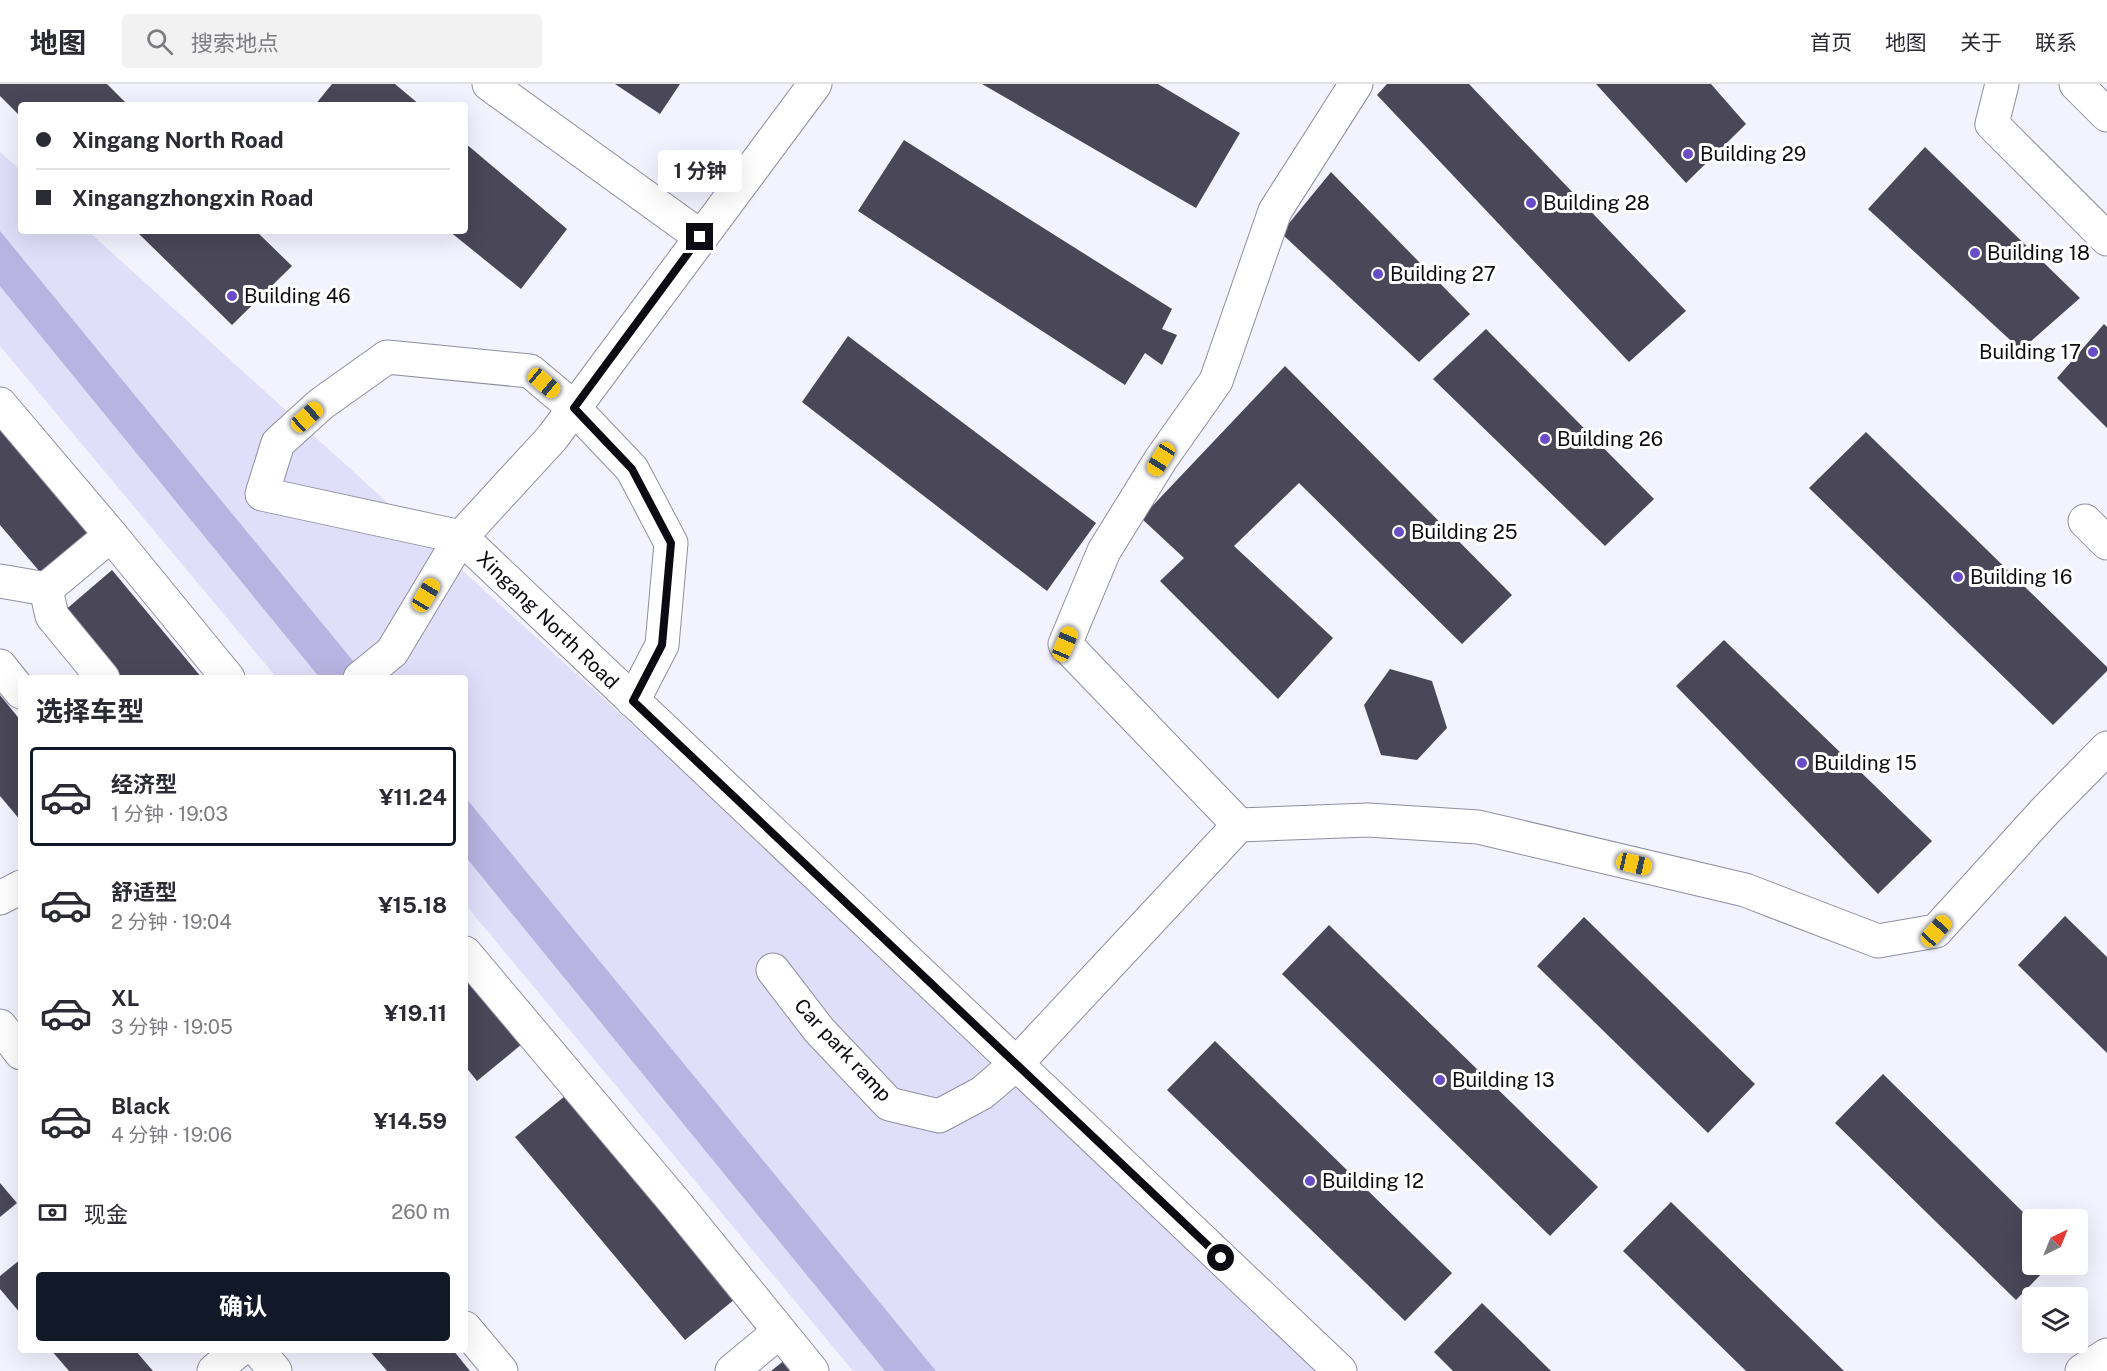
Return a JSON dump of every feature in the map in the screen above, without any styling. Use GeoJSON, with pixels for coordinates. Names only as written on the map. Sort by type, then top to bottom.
{"type":"FeatureCollection","features":[{"type":"Feature","properties":{"kind":"street"},"geometry":{"type":"LineString","coordinates":[[489,84],[700,237]]}},
{"type":"Feature","properties":{"kind":"street"},"geometry":{"type":"LineString","coordinates":[[364,675],[392,652],[461,537],[552,438],[815,84]]}},
{"type":"Feature","properties":{"kind":"street"},"geometry":{"type":"LineString","coordinates":[[1356,84],[1275,211],[1216,381],[1161,459],[1104,551],[1065,644],[1239,825],[1368,820],[1478,827],[1745,890],[1878,941],[1936,931],[2044,811],[2107,748]]}},
{"type":"Feature","properties":{"kind":"street"},"geometry":{"type":"LineString","coordinates":[[2002,84],[1992,124],[2107,239]]}},
{"type":"Feature","properties":{"kind":"street"},"geometry":{"type":"LineString","coordinates":[[2076,84],[2107,115]]}},
{"type":"Feature","properties":{"kind":"street"},"geometry":{"type":"LineString","coordinates":[[461,537],[262,494],[278,443],[321,404],[387,357],[530,371],[574,408],[632,469],[671,543],[662,645],[633,701]]}},
{"type":"Feature","properties":{"kind":"street"},"geometry":{"type":"LineString","coordinates":[[0,404],[226,675]]}},
{"type":"Feature","properties":{"kind":"street"},"geometry":{"type":"LineString","coordinates":[[0,581],[46,589],[111,535]]}},
{"type":"Feature","properties":{"kind":"street","name":"Xingang North Road"},"geometry":{"type":"LineString","coordinates":[[461,537],[1340,1371]]}},
{"type":"Feature","properties":{"kind":"street"},"geometry":{"type":"LineString","coordinates":[[46,589],[52,616],[101,675]]}},
{"type":"Feature","properties":{"kind":"street"},"geometry":{"type":"LineString","coordinates":[[0,666],[18,688]]}},
{"type":"Feature","properties":{"kind":"street","name":"Car park ramp"},"geometry":{"type":"LineString","coordinates":[[773,970],[819,1030],[889,1104],[939,1116],[982,1093],[1016,1064],[1239,825]]}},
{"type":"Feature","properties":{"kind":"street"},"geometry":{"type":"LineString","coordinates":[[468,957],[678,1206],[812,1371]]}},
{"type":"Feature","properties":{"kind":"street"},"geometry":{"type":"LineString","coordinates":[[0,1026],[18,1049]]}},
{"type":"Feature","properties":{"kind":"street"},"geometry":{"type":"LineString","coordinates":[[468,1332],[501,1371]]}},
{"type":"Feature","properties":{"kind":"street"},"geometry":{"type":"LineString","coordinates":[[732,1371],[779,1332]]}},
{"type":"Feature","properties":{"kind":"street"},"geometry":{"type":"LineString","coordinates":[[214,1371],[235,1353]]}},
{"type":"Feature","properties":{"kind":"street"},"geometry":{"type":"LineString","coordinates":[[260,1353],[275,1371]]}},
{"type":"Feature","properties":{"kind":"street"},"geometry":{"type":"LineString","coordinates":[[2082,1371],[2107,1355]]}},
{"type":"Feature","properties":{"kind":"shaded area"},"geometry":{"type":"Polygon","coordinates":[[[0,152],[18,168],[18,234],[91,234],[979,1039],[1322,1371],[853,1371],[468,908],[468,675],[274,675],[0,346],[0,152]]]}},
{"type":"Feature","properties":{"kind":"shaded area"},"geometry":{"type":"Polygon","coordinates":[[[0,231],[365,675],[318,675],[0,286],[0,231]]]}},
{"type":"Feature","properties":{"kind":"shaded area"},"geometry":{"type":"Polygon","coordinates":[[[468,801],[936,1371],[885,1371],[468,860],[468,801]]]}},
{"type":"Feature","properties":{"kind":"building"},"geometry":{"type":"Polygon","coordinates":[[[0,84],[107,84],[125,102],[18,102],[18,114],[0,96],[0,84]]]}},
{"type":"Feature","properties":{"kind":"building"},"geometry":{"type":"Polygon","coordinates":[[[332,84],[395,84],[416,102],[317,102],[332,84]]]}},
{"type":"Feature","properties":{"kind":"building"},"geometry":{"type":"Polygon","coordinates":[[[615,84],[680,84],[660,114],[615,84]]]}},
{"type":"Feature","properties":{"kind":"building"},"geometry":{"type":"Polygon","coordinates":[[[982,84],[1158,84],[1240,133],[1196,208],[982,84]]]}},
{"type":"Feature","properties":{"kind":"building","name":"Building 28"},"geometry":{"type":"Polygon","coordinates":[[[1387,84],[1469,84],[1686,311],[1629,362],[1377,95],[1387,84]]]}},
{"type":"Feature","properties":{"kind":"building","name":"Building 29"},"geometry":{"type":"Polygon","coordinates":[[[1596,84],[1711,84],[1746,124],[1686,183],[1596,84]]]}},
{"type":"Feature","properties":{"kind":"building"},"geometry":{"type":"Polygon","coordinates":[[[904,140],[1172,309],[1162,329],[1177,335],[1162,365],[1145,353],[1125,385],[858,211],[904,140]]]}},
{"type":"Feature","properties":{"kind":"building"},"geometry":{"type":"Polygon","coordinates":[[[468,146],[567,229],[521,289],[453,234],[468,234],[468,146]]]}},
{"type":"Feature","properties":{"kind":"building","name":"Building 18"},"geometry":{"type":"Polygon","coordinates":[[[1925,147],[2080,298],[2021,350],[1868,209],[1925,147]]]}},
{"type":"Feature","properties":{"kind":"building","name":"Building 27"},"geometry":{"type":"Polygon","coordinates":[[[1331,172],[1470,314],[1419,362],[1281,233],[1331,172]]]}},
{"type":"Feature","properties":{"kind":"building","name":"Building 46"},"geometry":{"type":"Polygon","coordinates":[[[139,234],[259,234],[292,266],[232,325],[139,234]]]}},
{"type":"Feature","properties":{"kind":"building","name":"Building 17"},"geometry":{"type":"Polygon","coordinates":[[[2104,324],[2107,327],[2107,428],[2057,378],[2104,324]]]}},
{"type":"Feature","properties":{"kind":"building","name":"Building 26"},"geometry":{"type":"Polygon","coordinates":[[[1486,329],[1654,499],[1605,546],[1433,379],[1486,329]]]}},
{"type":"Feature","properties":{"kind":"building"},"geometry":{"type":"Polygon","coordinates":[[[848,336],[1096,523],[1047,591],[802,402],[848,336]]]}},
{"type":"Feature","properties":{"kind":"building","name":"Building 25"},"geometry":{"type":"Polygon","coordinates":[[[1285,366],[1512,595],[1462,644],[1299,483],[1234,546],[1333,638],[1278,699],[1160,581],[1184,558],[1141,518],[1285,366]]]}},
{"type":"Feature","properties":{"kind":"building"},"geometry":{"type":"Polygon","coordinates":[[[0,425],[89,532],[40,572],[0,525],[0,425]]]}},
{"type":"Feature","properties":{"kind":"building","name":"Building 16"},"geometry":{"type":"Polygon","coordinates":[[[1866,432],[2107,667],[2107,671],[2053,725],[1809,488],[1866,432]]]}},
{"type":"Feature","properties":{"kind":"building"},"geometry":{"type":"Polygon","coordinates":[[[112,570],[200,675],[116,675],[63,612],[112,570]]]}},
{"type":"Feature","properties":{"kind":"building","name":"Building 15"},"geometry":{"type":"Polygon","coordinates":[[[1724,640],[1932,841],[1878,894],[1676,686],[1724,640]]]}},
{"type":"Feature","properties":{"kind":"building"},"geometry":{"type":"Polygon","coordinates":[[[1390,669],[1432,681],[1447,728],[1417,760],[1381,755],[1364,705],[1390,669]]]}},
{"type":"Feature","properties":{"kind":"building"},"geometry":{"type":"Polygon","coordinates":[[[0,695],[18,717],[18,817],[0,796],[0,695]]]}},
{"type":"Feature","properties":{"kind":"building"},"geometry":{"type":"Polygon","coordinates":[[[2065,916],[2107,957],[2107,1053],[2018,965],[2065,916]]]}},
{"type":"Feature","properties":{"kind":"building"},"geometry":{"type":"Polygon","coordinates":[[[1584,917],[1755,1084],[1708,1133],[1537,966],[1584,917]]]}},
{"type":"Feature","properties":{"kind":"building","name":"Building 13"},"geometry":{"type":"Polygon","coordinates":[[[1329,925],[1598,1187],[1550,1236],[1282,974],[1329,925]]]}},
{"type":"Feature","properties":{"kind":"building"},"geometry":{"type":"Polygon","coordinates":[[[468,970],[527,1040],[477,1081],[468,1070],[468,970]]]}},
{"type":"Feature","properties":{"kind":"building","name":"Building 12"},"geometry":{"type":"Polygon","coordinates":[[[1215,1041],[1452,1273],[1405,1321],[1167,1090],[1215,1041]]]}},
{"type":"Feature","properties":{"kind":"building"},"geometry":{"type":"Polygon","coordinates":[[[1883,1074],[2022,1211],[2022,1275],[2040,1275],[2029,1287],[2022,1287],[2022,1294],[2016,1300],[1835,1123],[1883,1074]]]}},
{"type":"Feature","properties":{"kind":"building"},"geometry":{"type":"Polygon","coordinates":[[[565,1096],[735,1299],[685,1340],[515,1137],[565,1096]]]}},
{"type":"Feature","properties":{"kind":"building"},"geometry":{"type":"Polygon","coordinates":[[[0,1183],[17,1203],[0,1217],[0,1183]]]}},
{"type":"Feature","properties":{"kind":"building"},"geometry":{"type":"Polygon","coordinates":[[[1671,1202],[1844,1371],[1746,1371],[1623,1251],[1671,1202]]]}},
{"type":"Feature","properties":{"kind":"building"},"geometry":{"type":"Polygon","coordinates":[[[18,1261],[18,1310],[0,1289],[0,1276],[18,1261]]]}},
{"type":"Feature","properties":{"kind":"building"},"geometry":{"type":"Polygon","coordinates":[[[1482,1303],[1551,1371],[1453,1371],[1434,1352],[1482,1303]]]}},
{"type":"Feature","properties":{"kind":"building"},"geometry":{"type":"Polygon","coordinates":[[[54,1353],[138,1353],[153,1371],[69,1371],[54,1353]]]}},
{"type":"Feature","properties":{"kind":"building"},"geometry":{"type":"Polygon","coordinates":[[[372,1353],[455,1353],[470,1371],[387,1371],[372,1353]]]}},
{"type":"Feature","properties":{"kind":"building"},"geometry":{"type":"Polygon","coordinates":[[[790,1356],[802,1371],[771,1371],[790,1356]]]}},
{"type":"Feature","properties":{"kind":"place","name":"Building 29"},"geometry":{"type":"Point","coordinates":[1688,154]}},
{"type":"Feature","properties":{"kind":"place","name":"Building 28"},"geometry":{"type":"Point","coordinates":[1531,203]}},
{"type":"Feature","properties":{"kind":"place","name":"Building 18"},"geometry":{"type":"Point","coordinates":[1975,253]}},
{"type":"Feature","properties":{"kind":"place","name":"Building 27"},"geometry":{"type":"Point","coordinates":[1378,274]}},
{"type":"Feature","properties":{"kind":"place","name":"Building 46"},"geometry":{"type":"Point","coordinates":[232,296]}},
{"type":"Feature","properties":{"kind":"place","name":"Building 17"},"geometry":{"type":"Point","coordinates":[2093,352]}},
{"type":"Feature","properties":{"kind":"place","name":"Building 26"},"geometry":{"type":"Point","coordinates":[1545,439]}},
{"type":"Feature","properties":{"kind":"place","name":"Building 25"},"geometry":{"type":"Point","coordinates":[1399,532]}},
{"type":"Feature","properties":{"kind":"place","name":"Building 16"},"geometry":{"type":"Point","coordinates":[1958,577]}},
{"type":"Feature","properties":{"kind":"place","name":"Building 15"},"geometry":{"type":"Point","coordinates":[1802,763]}},
{"type":"Feature","properties":{"kind":"place","name":"Building 13"},"geometry":{"type":"Point","coordinates":[1440,1080]}},
{"type":"Feature","properties":{"kind":"place","name":"Building 12"},"geometry":{"type":"Point","coordinates":[1310,1181]}},
{"type":"Feature","properties":{"kind":"route"},"geometry":{"type":"LineString","coordinates":[[700,237],[574,408],[632,469],[671,543],[662,645],[633,701],[1221,1258]]}}]}
